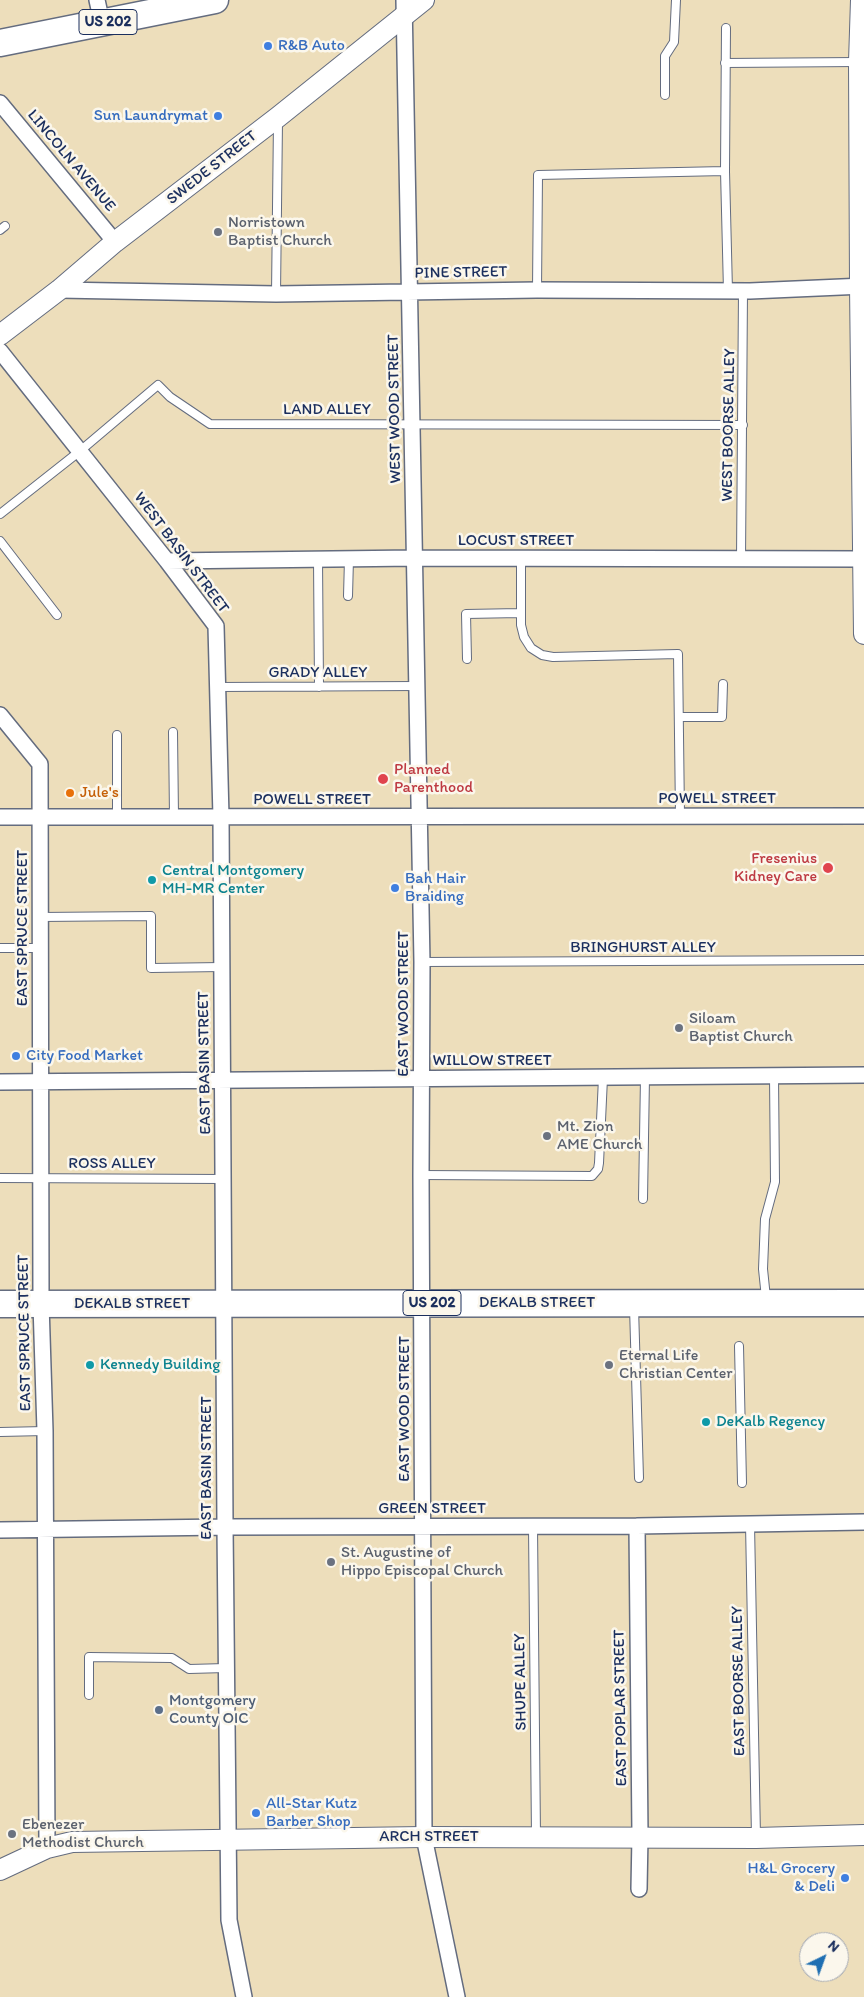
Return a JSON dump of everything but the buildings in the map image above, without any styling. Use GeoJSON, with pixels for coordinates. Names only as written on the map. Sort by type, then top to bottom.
{"type":"FeatureCollection","features":[{"type":"Feature","properties":{"kind":"highway","name":"US 202"},"geometry":{"type":"LineString","coordinates":[[0,43],[99,12],[215,0]]}},
{"type":"Feature","properties":{"kind":"highway","name":"DEKALB STREET"},"geometry":{"type":"LineString","coordinates":[[0,1304],[864,1303]]}},
{"type":"Feature","properties":{"kind":"street","name":"SWEDE STREET"},"geometry":{"type":"LineString","coordinates":[[0,335],[59,290],[115,242],[278,117],[405,7],[424,0]]}},
{"type":"Feature","properties":{"kind":"street"},"geometry":{"type":"LineString","coordinates":[[861,0],[863,21],[859,62],[864,634]]}},
{"type":"Feature","properties":{"kind":"street","name":"WEST WOOD STREET"},"geometry":{"type":"LineString","coordinates":[[405,7],[419,817]]}},
{"type":"Feature","properties":{"kind":"street","name":"LINCOLN AVENUE"},"geometry":{"type":"LineString","coordinates":[[0,103],[115,242]]}},
{"type":"Feature","properties":{"kind":"street","name":"PINE STREET"},"geometry":{"type":"LineString","coordinates":[[59,290],[276,294],[537,290],[736,291],[862,286]]}},
{"type":"Feature","properties":{"kind":"street","name":"WEST BASIN STREET"},"geometry":{"type":"LineString","coordinates":[[0,351],[167,561],[216,626],[221,817]]}},
{"type":"Feature","properties":{"kind":"street","name":"LOCUST STREET"},"geometry":{"type":"LineString","coordinates":[[167,561],[415,558],[863,559]]}},
{"type":"Feature","properties":{"kind":"street","name":"EAST SPRUCE STREET"},"geometry":{"type":"LineString","coordinates":[[1,718],[40,764],[41,1304],[45,1431],[44,1530],[48,1848]]}},
{"type":"Feature","properties":{"kind":"street","name":"POWELL STREET"},"geometry":{"type":"LineString","coordinates":[[0,817],[864,816]]}},
{"type":"Feature","properties":{"kind":"street","name":"EAST BASIN STREET"},"geometry":{"type":"LineString","coordinates":[[221,817],[229,1920],[244,1997]]}},
{"type":"Feature","properties":{"kind":"street","name":"EAST WOOD STREET"},"geometry":{"type":"LineString","coordinates":[[419,817],[422,962],[424,1837],[457,1997]]}},
{"type":"Feature","properties":{"kind":"street","name":"WILLOW STREET"},"geometry":{"type":"LineString","coordinates":[[0,1082],[864,1075]]}},
{"type":"Feature","properties":{"kind":"street","name":"GREEN STREET"},"geometry":{"type":"LineString","coordinates":[[0,1530],[225,1527],[637,1526],[864,1522]]}},
{"type":"Feature","properties":{"kind":"street","name":"EAST POPLAR STREET"},"geometry":{"type":"LineString","coordinates":[[637,1526],[639,1889]]}},
{"type":"Feature","properties":{"kind":"street","name":"ARCH STREET"},"geometry":{"type":"LineString","coordinates":[[0,1870],[48,1848],[72,1842],[424,1837],[640,1836],[756,1838],[864,1835]]}},
{"type":"Feature","properties":{"kind":"lane"},"geometry":{"type":"LineString","coordinates":[[665,95],[665,56],[674,42],[676,0]]}},
{"type":"Feature","properties":{"kind":"lane","name":"WEST BOORSE ALLEY"},"geometry":{"type":"LineString","coordinates":[[726,28],[725,171],[736,291],[743,425],[741,560]]}},
{"type":"Feature","properties":{"kind":"lane"},"geometry":{"type":"LineString","coordinates":[[726,63],[859,62]]}},
{"type":"Feature","properties":{"kind":"lane"},"geometry":{"type":"LineString","coordinates":[[276,294],[278,117]]}},
{"type":"Feature","properties":{"kind":"lane"},"geometry":{"type":"LineString","coordinates":[[537,290],[538,175],[725,171]]}},
{"type":"Feature","properties":{"kind":"lane","name":"LAND ALLEY"},"geometry":{"type":"LineString","coordinates":[[0,514],[80,451],[158,385],[170,398],[210,424],[743,425]]}},
{"type":"Feature","properties":{"kind":"lane"},"geometry":{"type":"LineString","coordinates":[[0,541],[57,615]]}},
{"type":"Feature","properties":{"kind":"lane"},"geometry":{"type":"LineString","coordinates":[[318,559],[319,687]]}},
{"type":"Feature","properties":{"kind":"lane"},"geometry":{"type":"LineString","coordinates":[[348,596],[349,559]]}},
{"type":"Feature","properties":{"kind":"lane"},"geometry":{"type":"LineString","coordinates":[[521,559],[520,613],[524,637],[531,648],[542,654],[554,657],[678,654],[680,816]]}},
{"type":"Feature","properties":{"kind":"lane"},"geometry":{"type":"LineString","coordinates":[[467,659],[466,614],[520,613]]}},
{"type":"Feature","properties":{"kind":"lane"},"geometry":{"type":"LineString","coordinates":[[679,718],[722,717],[722,684]]}},
{"type":"Feature","properties":{"kind":"lane","name":"GRADY ALLEY"},"geometry":{"type":"LineString","coordinates":[[218,688],[418,686]]}},
{"type":"Feature","properties":{"kind":"lane"},"geometry":{"type":"LineString","coordinates":[[173,732],[174,817]]}},
{"type":"Feature","properties":{"kind":"lane"},"geometry":{"type":"LineString","coordinates":[[116,735],[117,817]]}},
{"type":"Feature","properties":{"kind":"lane"},"geometry":{"type":"LineString","coordinates":[[40,917],[151,916],[151,968],[222,967]]}},
{"type":"Feature","properties":{"kind":"lane"},"geometry":{"type":"LineString","coordinates":[[0,948],[40,948]]}},
{"type":"Feature","properties":{"kind":"lane","name":"BRINGHURST ALLEY"},"geometry":{"type":"LineString","coordinates":[[422,962],[864,960]]}},
{"type":"Feature","properties":{"kind":"lane"},"geometry":{"type":"LineString","coordinates":[[767,1302],[763,1269],[765,1219],[775,1182],[774,1076]]}},
{"type":"Feature","properties":{"kind":"lane"},"geometry":{"type":"LineString","coordinates":[[643,1200],[645,1077]]}},
{"type":"Feature","properties":{"kind":"lane"},"geometry":{"type":"LineString","coordinates":[[421,1175],[592,1176],[598,1169],[599,1163],[603,1078]]}},
{"type":"Feature","properties":{"kind":"lane","name":"ROSS ALLEY"},"geometry":{"type":"LineString","coordinates":[[0,1178],[224,1179]]}},
{"type":"Feature","properties":{"kind":"lane"},"geometry":{"type":"LineString","coordinates":[[634,1302],[640,1478]]}},
{"type":"Feature","properties":{"kind":"lane"},"geometry":{"type":"LineString","coordinates":[[739,1346],[742,1483]]}},
{"type":"Feature","properties":{"kind":"lane"},"geometry":{"type":"LineString","coordinates":[[0,1432],[45,1431]]}},
{"type":"Feature","properties":{"kind":"lane","name":"EAST BOORSE ALLEY"},"geometry":{"type":"LineString","coordinates":[[750,1524],[756,1838]]}},
{"type":"Feature","properties":{"kind":"lane","name":"SHUPE ALLEY"},"geometry":{"type":"LineString","coordinates":[[533,1526],[536,1837]]}},
{"type":"Feature","properties":{"kind":"lane"},"geometry":{"type":"LineString","coordinates":[[89,1695],[89,1657],[172,1658],[189,1669],[226,1668]]}},
{"type":"Feature","properties":{"kind":"place","name":"R&B Auto"},"geometry":{"type":"Point","coordinates":[268,46]}},
{"type":"Feature","properties":{"kind":"place","name":"Sun Laundrymat"},"geometry":{"type":"Point","coordinates":[218,116]}},
{"type":"Feature","properties":{"kind":"place","name":"Norristown Baptist Church"},"geometry":{"type":"Point","coordinates":[218,232]}},
{"type":"Feature","properties":{"kind":"place","name":"Planned Parenthood"},"geometry":{"type":"Point","coordinates":[383,779]}},
{"type":"Feature","properties":{"kind":"place","name":"Jule's"},"geometry":{"type":"Point","coordinates":[70,793]}},
{"type":"Feature","properties":{"kind":"place","name":"Fresenius Kidney Care"},"geometry":{"type":"Point","coordinates":[828,868]}},
{"type":"Feature","properties":{"kind":"place","name":"Central Montgomery MH-MR Center"},"geometry":{"type":"Point","coordinates":[152,880]}},
{"type":"Feature","properties":{"kind":"place","name":"Bah Hair Braiding"},"geometry":{"type":"Point","coordinates":[395,888]}},
{"type":"Feature","properties":{"kind":"place","name":"Siloam Baptist Church"},"geometry":{"type":"Point","coordinates":[679,1028]}},
{"type":"Feature","properties":{"kind":"place","name":"City Food Market"},"geometry":{"type":"Point","coordinates":[16,1056]}},
{"type":"Feature","properties":{"kind":"place","name":"Mt. Zion AME Church"},"geometry":{"type":"Point","coordinates":[547,1136]}},
{"type":"Feature","properties":{"kind":"place","name":"Kennedy Building"},"geometry":{"type":"Point","coordinates":[90,1365]}},
{"type":"Feature","properties":{"kind":"place","name":"Eternal Life Christian Center"},"geometry":{"type":"Point","coordinates":[609,1365]}},
{"type":"Feature","properties":{"kind":"place","name":"DeKalb Regency"},"geometry":{"type":"Point","coordinates":[706,1422]}},
{"type":"Feature","properties":{"kind":"place","name":"St. Augustine of Hippo Episcopal Church"},"geometry":{"type":"Point","coordinates":[331,1562]}},
{"type":"Feature","properties":{"kind":"place","name":"Montgomery County OIC"},"geometry":{"type":"Point","coordinates":[159,1710]}},
{"type":"Feature","properties":{"kind":"place","name":"All-Star Kutz Barber Shop"},"geometry":{"type":"Point","coordinates":[256,1813]}},
{"type":"Feature","properties":{"kind":"place","name":"Ebenezer Methodist Church"},"geometry":{"type":"Point","coordinates":[12,1834]}},
{"type":"Feature","properties":{"kind":"place","name":"H&L Grocery & Deli"},"geometry":{"type":"Point","coordinates":[845,1878]}}]}
